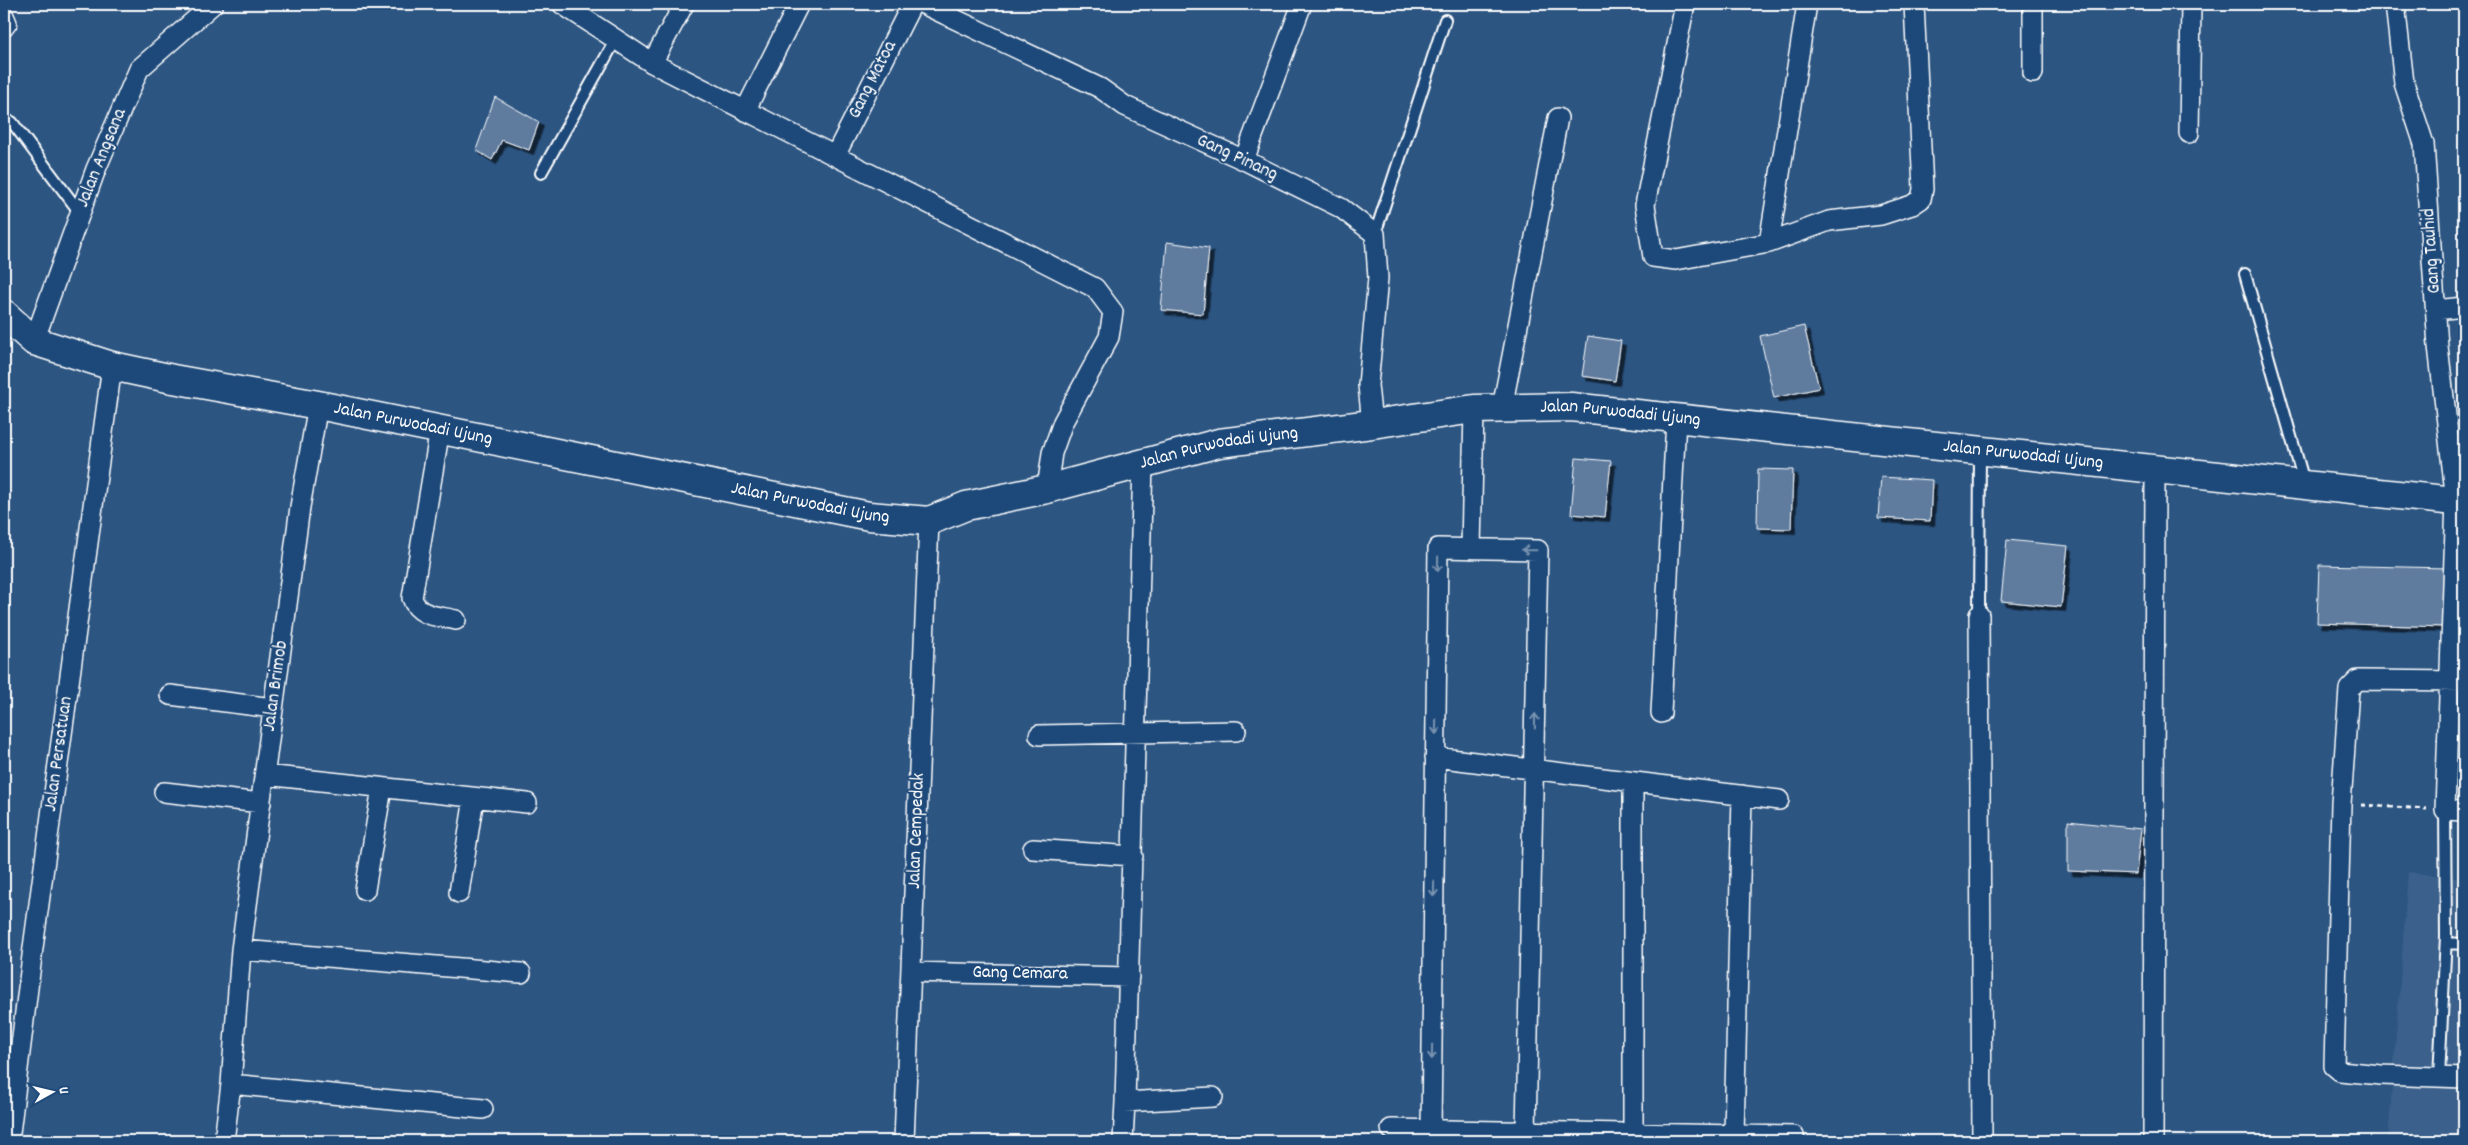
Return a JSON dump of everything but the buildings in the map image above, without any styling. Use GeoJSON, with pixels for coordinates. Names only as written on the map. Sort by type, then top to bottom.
{"type":"FeatureCollection","features":[{"type":"Feature","properties":{"kind":"street","name":"Jalan Angsana"},"geometry":{"type":"LineString","coordinates":[[34,341],[96,169],[139,69],[213,4]]}},
{"type":"Feature","properties":{"kind":"street"},"geometry":{"type":"LineString","coordinates":[[562,4],[652,63],[1095,288],[1113,312],[1109,337],[1063,422],[1052,453],[1047,489]]}},
{"type":"Feature","properties":{"kind":"street"},"geometry":{"type":"LineString","coordinates":[[652,63],[684,4]]}},
{"type":"Feature","properties":{"kind":"street"},"geometry":{"type":"LineString","coordinates":[[745,111],[798,4]]}},
{"type":"Feature","properties":{"kind":"street","name":"Gang Matoa"},"geometry":{"type":"LineString","coordinates":[[835,156],[912,4]]}},
{"type":"Feature","properties":{"kind":"street","name":"Gang Pinang"},"geometry":{"type":"LineString","coordinates":[[923,4],[1100,88],[1125,106],[1244,160],[1341,208],[1375,234]]}},
{"type":"Feature","properties":{"kind":"street"},"geometry":{"type":"LineString","coordinates":[[1244,160],[1302,4]]}},
{"type":"Feature","properties":{"kind":"street"},"geometry":{"type":"LineString","coordinates":[[1686,4],[1645,205],[1653,257],[1676,260],[1769,243],[1829,221],[1881,215],[1912,205],[1921,198],[1923,189],[1914,4]]}},
{"type":"Feature","properties":{"kind":"street"},"geometry":{"type":"LineString","coordinates":[[1769,243],[1807,4]]}},
{"type":"Feature","properties":{"kind":"street"},"geometry":{"type":"LineString","coordinates":[[2033,4],[2033,73]]}},
{"type":"Feature","properties":{"kind":"street"},"geometry":{"type":"LineString","coordinates":[[2189,133],[2190,4]]}},
{"type":"Feature","properties":{"kind":"street","name":"Gang Tauhid"},"geometry":{"type":"LineString","coordinates":[[2395,4],[2404,83],[2424,144],[2436,310],[2460,502],[2457,681],[2445,810]]}},
{"type":"Feature","properties":{"kind":"street"},"geometry":{"type":"LineString","coordinates":[[4,16],[7,23],[4,27]]}},
{"type":"Feature","properties":{"kind":"street"},"geometry":{"type":"LineString","coordinates":[[1502,408],[1558,118]]}},
{"type":"Feature","properties":{"kind":"street"},"geometry":{"type":"LineString","coordinates":[[1372,424],[1368,385],[1378,278],[1375,234]]}},
{"type":"Feature","properties":{"kind":"street"},"geometry":{"type":"LineString","coordinates":[[2436,310],[2464,307]]}},
{"type":"Feature","properties":{"kind":"street","name":"Jalan Purwodadi Ujung"},"geometry":{"type":"LineString","coordinates":[[7,322],[34,341],[112,366],[173,380],[318,405],[869,516],[929,521],[966,506],[1047,489],[1219,443],[1474,409],[1571,407],[2460,502]]}},
{"type":"Feature","properties":{"kind":"street","name":"Jalan Persatuan"},"geometry":{"type":"LineString","coordinates":[[9,1141],[33,948],[112,366]]}},
{"type":"Feature","properties":{"kind":"street","name":"Jalan Brimob"},"geometry":{"type":"LineString","coordinates":[[224,1141],[231,1084],[240,958],[300,508],[318,405]]}},
{"type":"Feature","properties":{"kind":"street"},"geometry":{"type":"LineString","coordinates":[[1471,549],[1474,409]]}},
{"type":"Feature","properties":{"kind":"street"},"geometry":{"type":"LineString","coordinates":[[1661,713],[1676,419]]}},
{"type":"Feature","properties":{"kind":"street"},"geometry":{"type":"LineString","coordinates":[[440,429],[412,598],[415,607],[420,612],[456,620]]}},
{"type":"Feature","properties":{"kind":"street"},"geometry":{"type":"LineString","coordinates":[[1123,1141],[1137,733],[1143,463]]}},
{"type":"Feature","properties":{"kind":"street"},"geometry":{"type":"LineString","coordinates":[[2153,1141],[2155,469]]}},
{"type":"Feature","properties":{"kind":"street","name":"Jalan Cempedak"},"geometry":{"type":"LineString","coordinates":[[904,1141],[929,521]]}},
{"type":"Feature","properties":{"kind":"street"},"geometry":{"type":"LineString","coordinates":[[1431,1130],[1438,548],[1538,550],[1526,1132]]}},
{"type":"Feature","properties":{"kind":"street"},"geometry":{"type":"LineString","coordinates":[[1979,615],[1982,1141]]}},
{"type":"Feature","properties":{"kind":"street"},"geometry":{"type":"LineString","coordinates":[[2457,681],[2358,680],[2349,689],[2341,804],[2334,1066],[2340,1071],[2464,1078]]}},
{"type":"Feature","properties":{"kind":"street"},"geometry":{"type":"LineString","coordinates":[[170,695],[273,708]]}},
{"type":"Feature","properties":{"kind":"street"},"geometry":{"type":"LineString","coordinates":[[1039,735],[1236,731]]}},
{"type":"Feature","properties":{"kind":"street"},"geometry":{"type":"LineString","coordinates":[[1436,757],[1779,800]]}},
{"type":"Feature","properties":{"kind":"street"},"geometry":{"type":"LineString","coordinates":[[265,775],[526,803]]}},
{"type":"Feature","properties":{"kind":"street"},"geometry":{"type":"LineString","coordinates":[[1632,1133],[1633,782]]}},
{"type":"Feature","properties":{"kind":"street"},"geometry":{"type":"LineString","coordinates":[[365,890],[382,788]]}},
{"type":"Feature","properties":{"kind":"street"},"geometry":{"type":"LineString","coordinates":[[164,792],[261,803]]}},
{"type":"Feature","properties":{"kind":"street"},"geometry":{"type":"LineString","coordinates":[[1734,1135],[1742,795]]}},
{"type":"Feature","properties":{"kind":"street"},"geometry":{"type":"LineString","coordinates":[[459,893],[474,798]]}},
{"type":"Feature","properties":{"kind":"street"},"geometry":{"type":"LineString","coordinates":[[2445,810],[2464,811]]}},
{"type":"Feature","properties":{"kind":"street"},"geometry":{"type":"LineString","coordinates":[[1032,849],[1133,856]]}},
{"type":"Feature","properties":{"kind":"street"},"geometry":{"type":"LineString","coordinates":[[240,958],[521,973]]}},
{"type":"Feature","properties":{"kind":"street","name":"Gang Cemara"},"geometry":{"type":"LineString","coordinates":[[911,972],[1128,977]]}},
{"type":"Feature","properties":{"kind":"street"},"geometry":{"type":"LineString","coordinates":[[231,1084],[483,1109]]}},
{"type":"Feature","properties":{"kind":"street"},"geometry":{"type":"LineString","coordinates":[[1125,1102],[1213,1097]]}},
{"type":"Feature","properties":{"kind":"street"},"geometry":{"type":"LineString","coordinates":[[1391,1130],[1794,1136]]}},
{"type":"Feature","properties":{"kind":"lane"},"geometry":{"type":"LineString","coordinates":[[1375,234],[1444,20]]}},
{"type":"Feature","properties":{"kind":"lane"},"geometry":{"type":"LineString","coordinates":[[541,173],[616,39]]}},
{"type":"Feature","properties":{"kind":"lane"},"geometry":{"type":"LineString","coordinates":[[12,122],[80,214]]}},
{"type":"Feature","properties":{"kind":"lane"},"geometry":{"type":"LineString","coordinates":[[2245,274],[2304,485]]}},
{"type":"Feature","properties":{"kind":"lane"},"geometry":{"type":"LineString","coordinates":[[1979,615],[1980,450]]}},
{"type":"Feature","properties":{"kind":"lane"},"geometry":{"type":"LineString","coordinates":[[2439,1077],[2446,944],[2445,810]]}},
{"type":"Feature","properties":{"kind":"lane"},"geometry":{"type":"LineString","coordinates":[[2446,944],[2464,944]]}},
{"type":"Feature","properties":{"kind":"path"},"geometry":{"type":"LineString","coordinates":[[2341,804],[2445,810]]}},
{"type":"Feature","properties":{"kind":"shaded area"},"geometry":{"type":"Polygon","coordinates":[[[2408,872],[2464,879],[2464,1141],[2388,1141],[2408,872]]]}}]}
